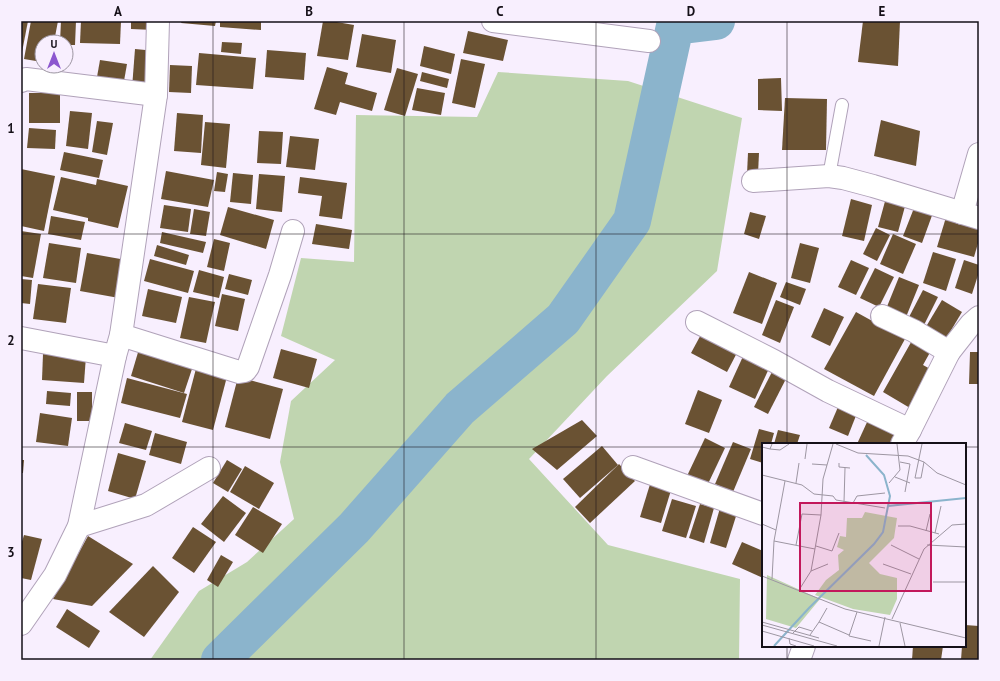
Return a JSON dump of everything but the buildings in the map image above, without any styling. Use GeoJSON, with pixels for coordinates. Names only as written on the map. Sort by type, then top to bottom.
{"type":"FeatureCollection","features":[{"type":"Feature","properties":{"kind":"street"},"geometry":{"type":"LineString","coordinates":[[21,624],[55,576],[79,526],[115,356],[121,335],[156,95],[158,21]]}},
{"type":"Feature","properties":{"kind":"street"},"geometry":{"type":"LineString","coordinates":[[493,21],[649,41]]}},
{"type":"Feature","properties":{"kind":"street"},"geometry":{"type":"LineString","coordinates":[[21,81],[26,79],[156,95]]}},
{"type":"Feature","properties":{"kind":"street"},"geometry":{"type":"LineString","coordinates":[[753,181],[829,176],[843,178],[971,216],[979,154]]}},
{"type":"Feature","properties":{"kind":"street"},"geometry":{"type":"LineString","coordinates":[[121,335],[239,372],[245,371],[251,360],[280,275],[293,231]]}},
{"type":"Feature","properties":{"kind":"street"},"geometry":{"type":"LineString","coordinates":[[882,316],[914,331],[949,352]]}},
{"type":"Feature","properties":{"kind":"street"},"geometry":{"type":"LineString","coordinates":[[697,322],[774,361],[906,437],[949,352],[976,322]]}},
{"type":"Feature","properties":{"kind":"street"},"geometry":{"type":"LineString","coordinates":[[21,338],[115,356]]}},
{"type":"Feature","properties":{"kind":"street"},"geometry":{"type":"LineString","coordinates":[[633,467],[762,514]]}},
{"type":"Feature","properties":{"kind":"street"},"geometry":{"type":"LineString","coordinates":[[79,526],[146,506],[209,468]]}},
{"type":"Feature","properties":{"kind":"street"},"geometry":{"type":"LineString","coordinates":[[799,660],[804,647]]}},
{"type":"Feature","properties":{"kind":"lane"},"geometry":{"type":"LineString","coordinates":[[829,176],[842,105]]}},
{"type":"Feature","properties":{"kind":"green space"},"geometry":{"type":"Polygon","coordinates":[[[498,72],[628,81],[742,118],[717,271],[607,376],[529,459],[608,545],[740,579],[739,660],[150,660],[199,591],[247,562],[294,519],[280,462],[291,401],[335,360],[281,336],[301,258],[354,262],[356,115],[477,117],[498,72]]]}},
{"type":"Feature","properties":{"kind":"waterway"},"geometry":{"type":"LineString","coordinates":[[220,660],[354,528],[460,408],[563,319],[632,221],[675,26],[716,21]]}}]}
